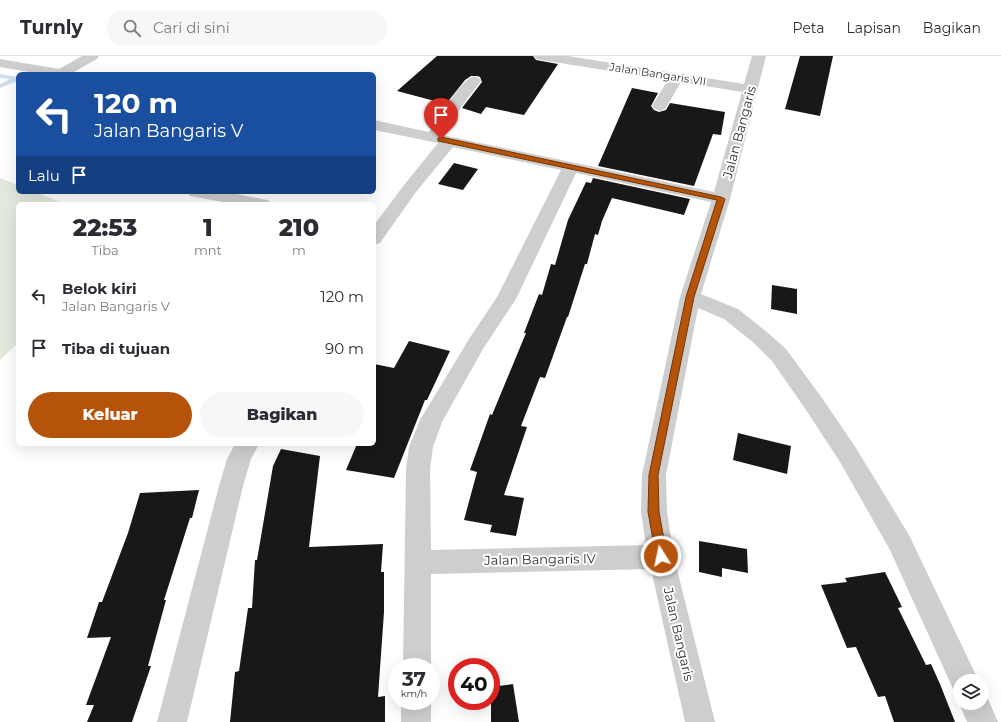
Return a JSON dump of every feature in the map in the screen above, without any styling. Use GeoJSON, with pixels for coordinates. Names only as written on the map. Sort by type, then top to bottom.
{"type":"FeatureCollection","features":[{"type":"Feature","properties":{"kind":"street"},"geometry":{"type":"LineString","coordinates":[[67,72],[92,56]]}},
{"type":"Feature","properties":{"kind":"street","name":"Jalan Bangaris VII"},"geometry":{"type":"LineString","coordinates":[[541,56],[751,89]]}},
{"type":"Feature","properties":{"kind":"street","name":"Jalan Bangaris"},"geometry":{"type":"LineString","coordinates":[[700,722],[661,556],[654,512],[654,475],[690,297],[721,199],[759,56]]}},
{"type":"Feature","properties":{"kind":"street"},"geometry":{"type":"LineString","coordinates":[[0,63],[52,72]]}},
{"type":"Feature","properties":{"kind":"street"},"geometry":{"type":"LineString","coordinates":[[660,106],[677,77]]}},
{"type":"Feature","properties":{"kind":"street"},"geometry":{"type":"LineString","coordinates":[[377,229],[425,167],[441,139],[458,100],[474,81]]}},
{"type":"Feature","properties":{"kind":"street"},"geometry":{"type":"LineString","coordinates":[[376,125],[721,199]]}},
{"type":"Feature","properties":{"kind":"street"},"geometry":{"type":"LineString","coordinates":[[417,658],[418,469],[421,447],[431,420],[476,344],[506,298],[571,167]]}},
{"type":"Feature","properties":{"kind":"street"},"geometry":{"type":"LineString","coordinates":[[207,194],[251,202]]}},
{"type":"Feature","properties":{"kind":"street"},"geometry":{"type":"LineString","coordinates":[[690,297],[731,314],[761,338],[779,355],[848,455],[900,543],[961,674]]}},
{"type":"Feature","properties":{"kind":"street"},"geometry":{"type":"LineString","coordinates":[[172,722],[231,486],[239,459],[246,446]]}},
{"type":"Feature","properties":{"kind":"street","name":"Jalan Bangaris IV"},"geometry":{"type":"LineString","coordinates":[[418,562],[661,556]]}},
{"type":"Feature","properties":{"kind":"street"},"geometry":{"type":"LineString","coordinates":[[416,710],[416,722]]}},
{"type":"Feature","properties":{"kind":"street"},"geometry":{"type":"LineString","coordinates":[[977,710],[982,722]]}},
{"type":"Feature","properties":{"kind":"shaded area"},"geometry":{"type":"Polygon","coordinates":[[[0,178],[16,184],[16,194],[40,194],[60,202],[16,202],[16,345],[0,360],[0,178]]]}},
{"type":"Feature","properties":{"kind":"building"},"geometry":{"type":"Polygon","coordinates":[[[437,56],[533,56],[536,60],[558,64],[524,115],[486,107],[481,114],[462,108],[482,82],[480,77],[477,76],[471,76],[465,80],[446,104],[397,91],[437,56]]]}},
{"type":"Feature","properties":{"kind":"building"},"geometry":{"type":"Polygon","coordinates":[[[800,56],[833,56],[820,116],[785,109],[800,56]]]}},
{"type":"Feature","properties":{"kind":"building"},"geometry":{"type":"Polygon","coordinates":[[[632,88],[658,93],[651,106],[654,110],[659,112],[666,110],[670,103],[725,112],[721,135],[713,134],[694,186],[598,166],[632,88]]]}},
{"type":"Feature","properties":{"kind":"building"},"geometry":{"type":"Polygon","coordinates":[[[454,163],[478,169],[463,190],[438,184],[454,163]]]}},
{"type":"Feature","properties":{"kind":"building"},"geometry":{"type":"Polygon","coordinates":[[[593,178],[690,199],[684,215],[612,198],[602,221],[598,235],[595,234],[587,264],[585,264],[568,317],[545,378],[540,377],[521,426],[527,427],[504,495],[524,498],[516,536],[490,532],[492,525],[464,520],[477,472],[470,470],[490,414],[492,415],[526,333],[524,333],[539,294],[542,295],[551,264],[555,265],[568,220],[586,182],[591,183],[593,178]]]}},
{"type":"Feature","properties":{"kind":"building"},"geometry":{"type":"Polygon","coordinates":[[[772,285],[797,289],[797,314],[771,309],[772,285]]]}},
{"type":"Feature","properties":{"kind":"building"},"geometry":{"type":"Polygon","coordinates":[[[409,341],[450,351],[427,400],[425,400],[394,478],[346,470],[356,446],[376,446],[376,364],[394,368],[409,341]]]}},
{"type":"Feature","properties":{"kind":"building"},"geometry":{"type":"Polygon","coordinates":[[[738,433],[791,446],[787,474],[733,460],[738,433]]]}},
{"type":"Feature","properties":{"kind":"building"},"geometry":{"type":"Polygon","coordinates":[[[281,449],[320,456],[309,547],[383,544],[381,572],[384,572],[384,612],[378,697],[385,696],[385,722],[230,722],[235,672],[239,671],[248,608],[252,608],[255,560],[257,560],[273,466],[281,449]]]}},
{"type":"Feature","properties":{"kind":"building"},"geometry":{"type":"Polygon","coordinates":[[[199,490],[192,518],[190,518],[164,600],[166,600],[148,666],[151,666],[132,722],[87,722],[94,705],[86,705],[111,637],[87,638],[99,602],[102,602],[128,533],[140,493],[199,490]]]}},
{"type":"Feature","properties":{"kind":"building"},"geometry":{"type":"Polygon","coordinates":[[[699,541],[747,549],[748,573],[722,568],[722,577],[699,572],[699,541]]]}},
{"type":"Feature","properties":{"kind":"building"},"geometry":{"type":"Polygon","coordinates":[[[885,572],[902,607],[898,608],[926,665],[931,664],[955,722],[894,722],[885,696],[878,697],[856,647],[847,648],[821,585],[847,582],[845,578],[885,572]]]}},
{"type":"Feature","properties":{"kind":"building"},"geometry":{"type":"Polygon","coordinates":[[[513,684],[519,722],[491,722],[491,710],[500,710],[500,686],[513,684]]]}},
{"type":"Feature","properties":{"kind":"waterway"},"geometry":{"type":"LineString","coordinates":[[0,76],[16,79]]}},
{"type":"Feature","properties":{"kind":"waterway"},"geometry":{"type":"LineString","coordinates":[[0,86],[16,79]]}},
{"type":"Feature","properties":{"kind":"route"},"geometry":{"type":"LineString","coordinates":[[441,139],[721,199],[690,297],[654,475],[654,512],[661,556]]}}]}
